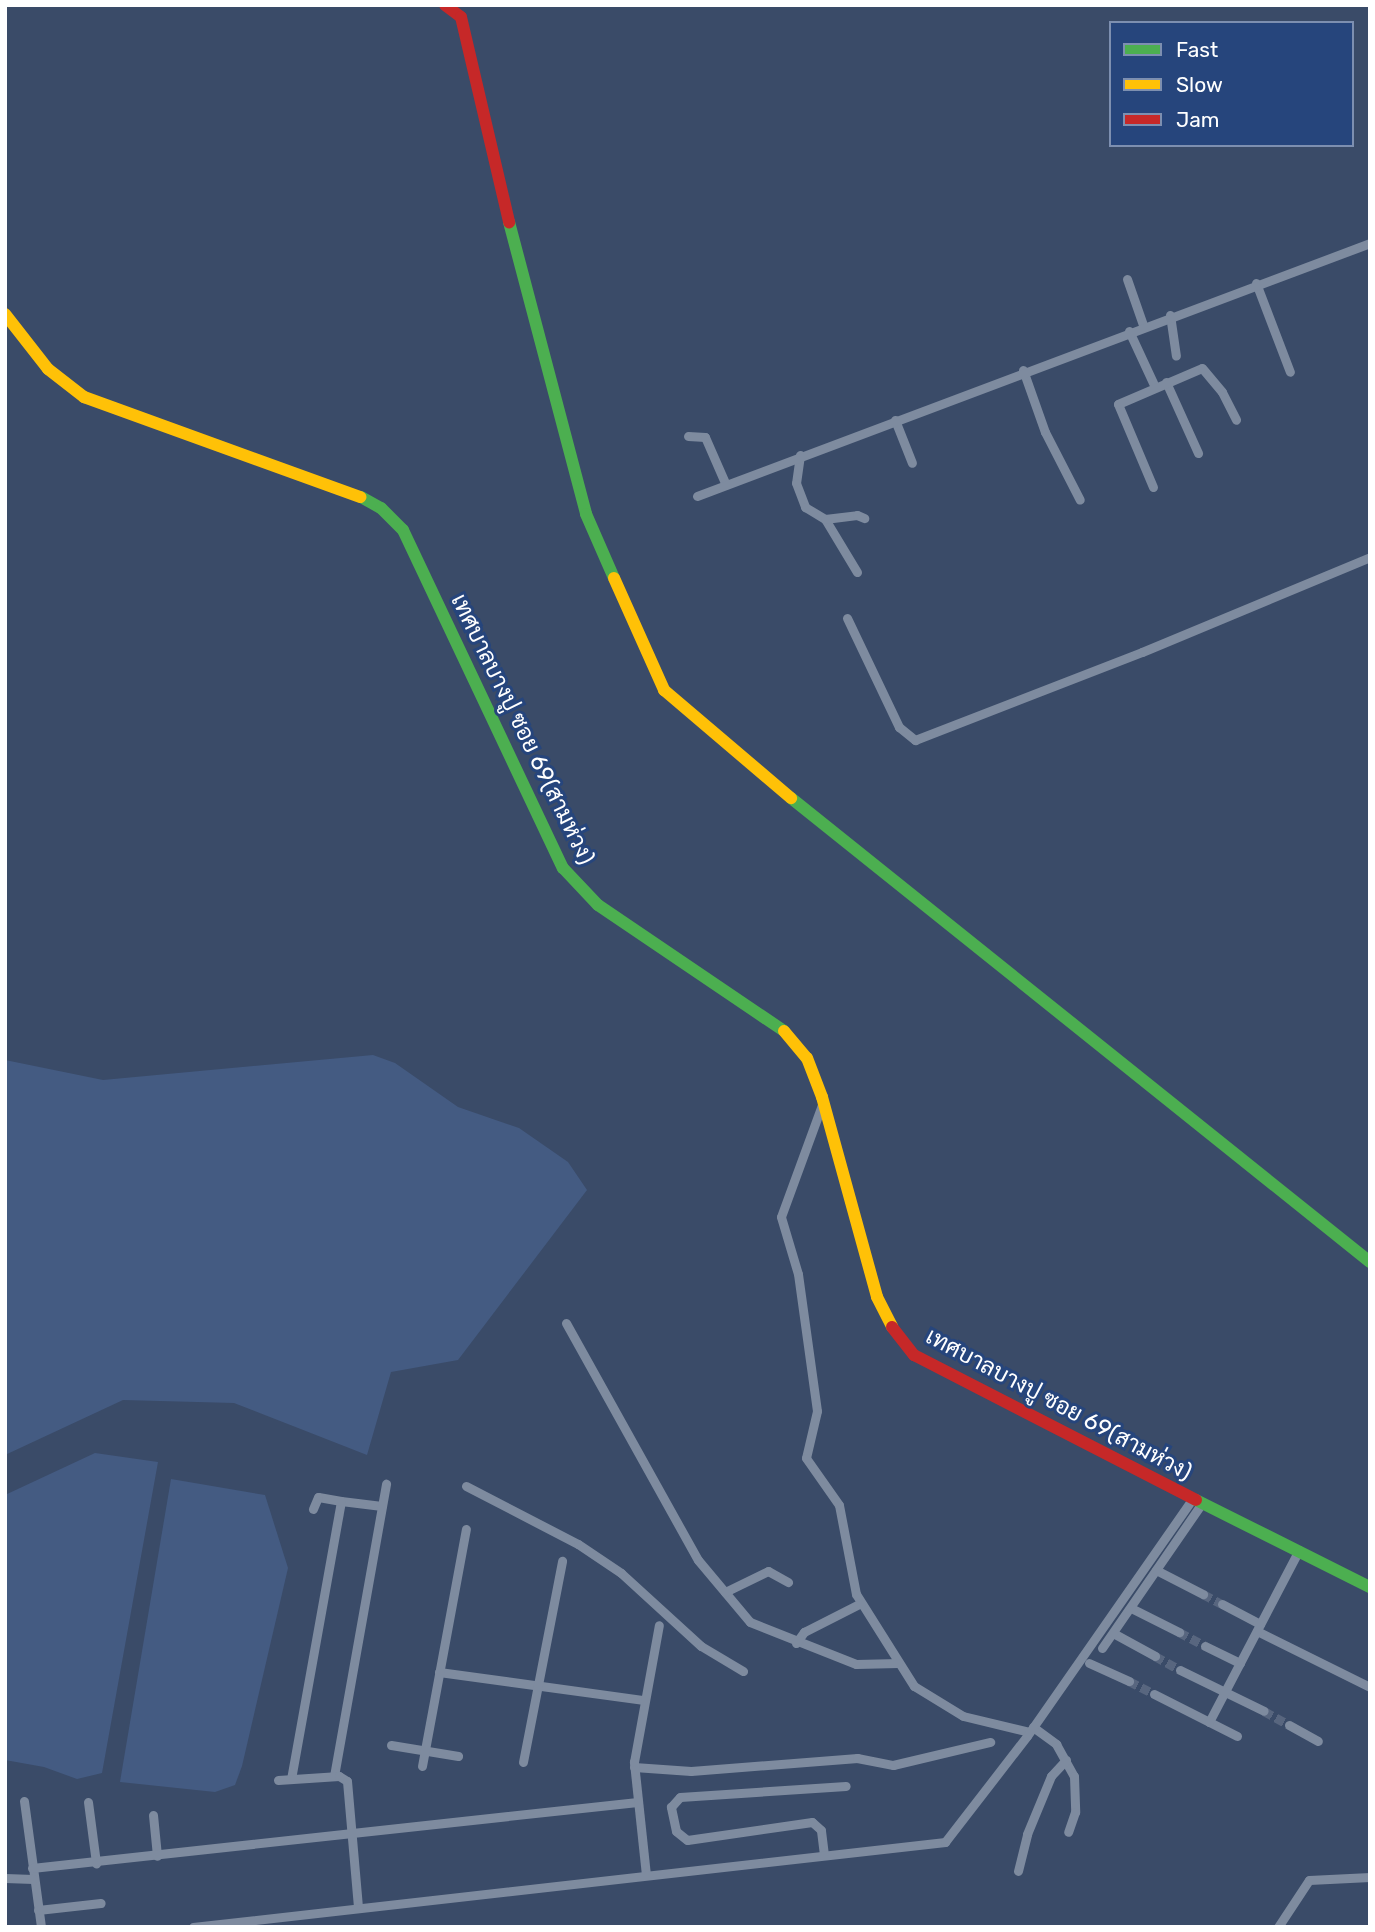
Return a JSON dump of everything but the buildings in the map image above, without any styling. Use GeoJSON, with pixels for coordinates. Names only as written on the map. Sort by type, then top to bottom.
{"type":"FeatureCollection","features":[{"type":"Feature","properties":{"kind":"street"},"geometry":{"type":"LineString","coordinates":[[444,5],[461,18],[469,44],[586,514],[658,680],[673,699],[1370,1262]]}},
{"type":"Feature","properties":{"kind":"street"},"geometry":{"type":"LineString","coordinates":[[697,496],[1023,370],[1370,243]]}},
{"type":"Feature","properties":{"kind":"street"},"geometry":{"type":"LineString","coordinates":[[1126,279],[1143,325]]}},
{"type":"Feature","properties":{"kind":"street"},"geometry":{"type":"LineString","coordinates":[[1256,283],[1290,372]]}},
{"type":"Feature","properties":{"kind":"street","name":"เทศบาลบางปู ซอย 69(สามห่วง)"},"geometry":{"type":"LineString","coordinates":[[5,314],[48,369],[84,397],[354,493],[392,519],[424,568],[563,868],[598,905],[785,1031],[807,1058],[824,1101],[877,1297],[899,1341],[914,1354],[1370,1587]]}},
{"type":"Feature","properties":{"kind":"street"},"geometry":{"type":"LineString","coordinates":[[1170,315],[1176,356]]}},
{"type":"Feature","properties":{"kind":"street"},"geometry":{"type":"LineString","coordinates":[[1129,331],[1155,387]]}},
{"type":"Feature","properties":{"kind":"street"},"geometry":{"type":"LineString","coordinates":[[1153,487],[1118,404],[1166,382],[1205,369],[1236,420]]}},
{"type":"Feature","properties":{"kind":"street"},"geometry":{"type":"LineString","coordinates":[[1023,370],[1045,432],[1080,500]]}},
{"type":"Feature","properties":{"kind":"street"},"geometry":{"type":"LineString","coordinates":[[1166,382],[1198,453]]}},
{"type":"Feature","properties":{"kind":"street"},"geometry":{"type":"LineString","coordinates":[[895,419],[912,463]]}},
{"type":"Feature","properties":{"kind":"street"},"geometry":{"type":"LineString","coordinates":[[688,436],[705,437],[726,485]]}},
{"type":"Feature","properties":{"kind":"street"},"geometry":{"type":"LineString","coordinates":[[800,455],[796,483],[800,496],[811,513],[825,519],[857,515],[864,519]]}},
{"type":"Feature","properties":{"kind":"street"},"geometry":{"type":"LineString","coordinates":[[825,519],[857,572]]}},
{"type":"Feature","properties":{"kind":"street"},"geometry":{"type":"LineString","coordinates":[[847,618],[899,727],[915,740],[1142,652],[1370,557]]}},
{"type":"Feature","properties":{"kind":"street"},"geometry":{"type":"LineString","coordinates":[[824,1101],[781,1223],[798,1274],[817,1411],[806,1458],[836,1499],[861,1603],[898,1663],[920,1692],[963,1716],[1029,1732],[1056,1744],[1065,1757],[1077,1796],[1068,1832]]}},
{"type":"Feature","properties":{"kind":"street"},"geometry":{"type":"LineString","coordinates":[[566,1323],[698,1560],[755,1626],[862,1665],[898,1663]]}},
{"type":"Feature","properties":{"kind":"street"},"geometry":{"type":"LineString","coordinates":[[334,1776],[386,1484]]}},
{"type":"Feature","properties":{"kind":"street"},"geometry":{"type":"LineString","coordinates":[[466,1486],[578,1544],[621,1573],[701,1646],[743,1671]]}},
{"type":"Feature","properties":{"kind":"street"},"geometry":{"type":"LineString","coordinates":[[313,1508],[317,1497],[382,1506]]}},
{"type":"Feature","properties":{"kind":"street"},"geometry":{"type":"LineString","coordinates":[[1102,1648],[1156,1570],[1198,1500]]}},
{"type":"Feature","properties":{"kind":"street"},"geometry":{"type":"LineString","coordinates":[[193,1927],[945,1842],[1020,1745],[1198,1500]]}},
{"type":"Feature","properties":{"kind":"street"},"geometry":{"type":"LineString","coordinates":[[291,1779],[341,1501]]}},
{"type":"Feature","properties":{"kind":"street"},"geometry":{"type":"LineString","coordinates":[[422,1766],[466,1529]]}},
{"type":"Feature","properties":{"kind":"street"},"geometry":{"type":"LineString","coordinates":[[1209,1722],[1299,1550]]}},
{"type":"Feature","properties":{"kind":"street"},"geometry":{"type":"LineString","coordinates":[[523,1762],[535,1685],[562,1561]]}},
{"type":"Feature","properties":{"kind":"street"},"geometry":{"type":"LineString","coordinates":[[1156,1570],[1203,1594]]}},
{"type":"Feature","properties":{"kind":"street"},"geometry":{"type":"LineString","coordinates":[[725,1591],[768,1571],[788,1582]]}},
{"type":"Feature","properties":{"kind":"street"},"geometry":{"type":"LineString","coordinates":[[796,1643],[804,1632],[861,1603]]}},
{"type":"Feature","properties":{"kind":"street"},"geometry":{"type":"LineString","coordinates":[[1222,1604],[1259,1628],[1370,1687]]}},
{"type":"Feature","properties":{"kind":"street"},"geometry":{"type":"LineString","coordinates":[[1131,1608],[1179,1632]]}},
{"type":"Feature","properties":{"kind":"street"},"geometry":{"type":"LineString","coordinates":[[646,1875],[634,1767],[659,1625]]}},
{"type":"Feature","properties":{"kind":"street"},"geometry":{"type":"LineString","coordinates":[[1113,1633],[1155,1656]]}},
{"type":"Feature","properties":{"kind":"street"},"geometry":{"type":"LineString","coordinates":[[1205,1646],[1240,1663]]}},
{"type":"Feature","properties":{"kind":"street"},"geometry":{"type":"LineString","coordinates":[[1089,1663],[1129,1681]]}},
{"type":"Feature","properties":{"kind":"street"},"geometry":{"type":"LineString","coordinates":[[1180,1670],[1264,1712]]}},
{"type":"Feature","properties":{"kind":"street"},"geometry":{"type":"LineString","coordinates":[[439,1672],[644,1700]]}},
{"type":"Feature","properties":{"kind":"street"},"geometry":{"type":"LineString","coordinates":[[1154,1694],[1237,1736]]}},
{"type":"Feature","properties":{"kind":"street"},"geometry":{"type":"LineString","coordinates":[[1289,1725],[1318,1741]]}},
{"type":"Feature","properties":{"kind":"street"},"geometry":{"type":"LineString","coordinates":[[634,1767],[691,1771],[857,1758],[893,1765],[990,1742]]}},
{"type":"Feature","properties":{"kind":"street"},"geometry":{"type":"LineString","coordinates":[[391,1745],[458,1756]]}},
{"type":"Feature","properties":{"kind":"street"},"geometry":{"type":"LineString","coordinates":[[1018,1871],[1027,1834],[1051,1776],[1065,1757]]}},
{"type":"Feature","properties":{"kind":"street"},"geometry":{"type":"LineString","coordinates":[[278,1780],[334,1776],[347,1781],[358,1907]]}},
{"type":"Feature","properties":{"kind":"street"},"geometry":{"type":"LineString","coordinates":[[824,1855],[821,1830],[813,1822],[687,1840],[676,1831],[671,1807],[680,1797],[846,1787]]}},
{"type":"Feature","properties":{"kind":"street"},"geometry":{"type":"LineString","coordinates":[[24,1801],[41,1927]]}},
{"type":"Feature","properties":{"kind":"street"},"geometry":{"type":"LineString","coordinates":[[88,1802],[96,1863]]}},
{"type":"Feature","properties":{"kind":"street"},"geometry":{"type":"LineString","coordinates":[[32,1868],[637,1802]]}},
{"type":"Feature","properties":{"kind":"street"},"geometry":{"type":"LineString","coordinates":[[153,1815],[157,1856]]}},
{"type":"Feature","properties":{"kind":"street"},"geometry":{"type":"LineString","coordinates":[[1278,1927],[1309,1880],[1370,1877]]}},
{"type":"Feature","properties":{"kind":"street"},"geometry":{"type":"LineString","coordinates":[[5,1878],[33,1879]]}},
{"type":"Feature","properties":{"kind":"street"},"geometry":{"type":"LineString","coordinates":[[38,1910],[101,1903]]}},
{"type":"Feature","properties":{"kind":"water"},"geometry":{"type":"Polygon","coordinates":[[[373,1055],[395,1063],[458,1107],[519,1128],[568,1162],[587,1190],[458,1360],[391,1372],[367,1455],[234,1403],[123,1400],[5,1455],[5,1060],[103,1080],[373,1055]]]}},
{"type":"Feature","properties":{"kind":"water"},"geometry":{"type":"Polygon","coordinates":[[[95,1453],[158,1462],[102,1773],[77,1779],[44,1767],[5,1760],[5,1495],[95,1453]]]}},
{"type":"Feature","properties":{"kind":"water"},"geometry":{"type":"Polygon","coordinates":[[[171,1479],[265,1495],[288,1568],[242,1766],[235,1785],[215,1792],[120,1782],[171,1479]]]}},
{"type":"Feature","properties":{"kind":"tunnel"},"geometry":{"type":"LineString","coordinates":[[1203,1594],[1222,1604]]}},
{"type":"Feature","properties":{"kind":"tunnel"},"geometry":{"type":"LineString","coordinates":[[1179,1632],[1205,1646]]}},
{"type":"Feature","properties":{"kind":"tunnel"},"geometry":{"type":"LineString","coordinates":[[1155,1656],[1180,1670]]}},
{"type":"Feature","properties":{"kind":"tunnel"},"geometry":{"type":"LineString","coordinates":[[1129,1681],[1154,1694]]}},
{"type":"Feature","properties":{"kind":"tunnel"},"geometry":{"type":"LineString","coordinates":[[1264,1711],[1289,1725]]}},
{"type":"Feature","properties":{"kind":"traffic: fast"},"geometry":{"type":"LineString","coordinates":[[509,222],[586,514],[614,578]]}},
{"type":"Feature","properties":{"kind":"traffic: fast"},"geometry":{"type":"LineString","coordinates":[[361,497],[381,508],[403,530],[563,868],[598,905],[784,1031]]}},
{"type":"Feature","properties":{"kind":"traffic: fast"},"geometry":{"type":"LineString","coordinates":[[791,798],[1370,1262]]}},
{"type":"Feature","properties":{"kind":"traffic: fast"},"geometry":{"type":"LineString","coordinates":[[1196,1500],[1370,1587]]}},
{"type":"Feature","properties":{"kind":"traffic: slow"},"geometry":{"type":"LineString","coordinates":[[5,314],[48,369],[84,397],[361,497]]}},
{"type":"Feature","properties":{"kind":"traffic: slow"},"geometry":{"type":"LineString","coordinates":[[614,578],[664,690],[791,798]]}},
{"type":"Feature","properties":{"kind":"traffic: slow"},"geometry":{"type":"LineString","coordinates":[[784,1031],[807,1058],[822,1097],[877,1297],[892,1327]]}},
{"type":"Feature","properties":{"kind":"traffic: jam"},"geometry":{"type":"LineString","coordinates":[[445,5],[461,17],[509,222]]}},
{"type":"Feature","properties":{"kind":"traffic: jam"},"geometry":{"type":"LineString","coordinates":[[892,1327],[914,1355],[1196,1500]]}}]}
